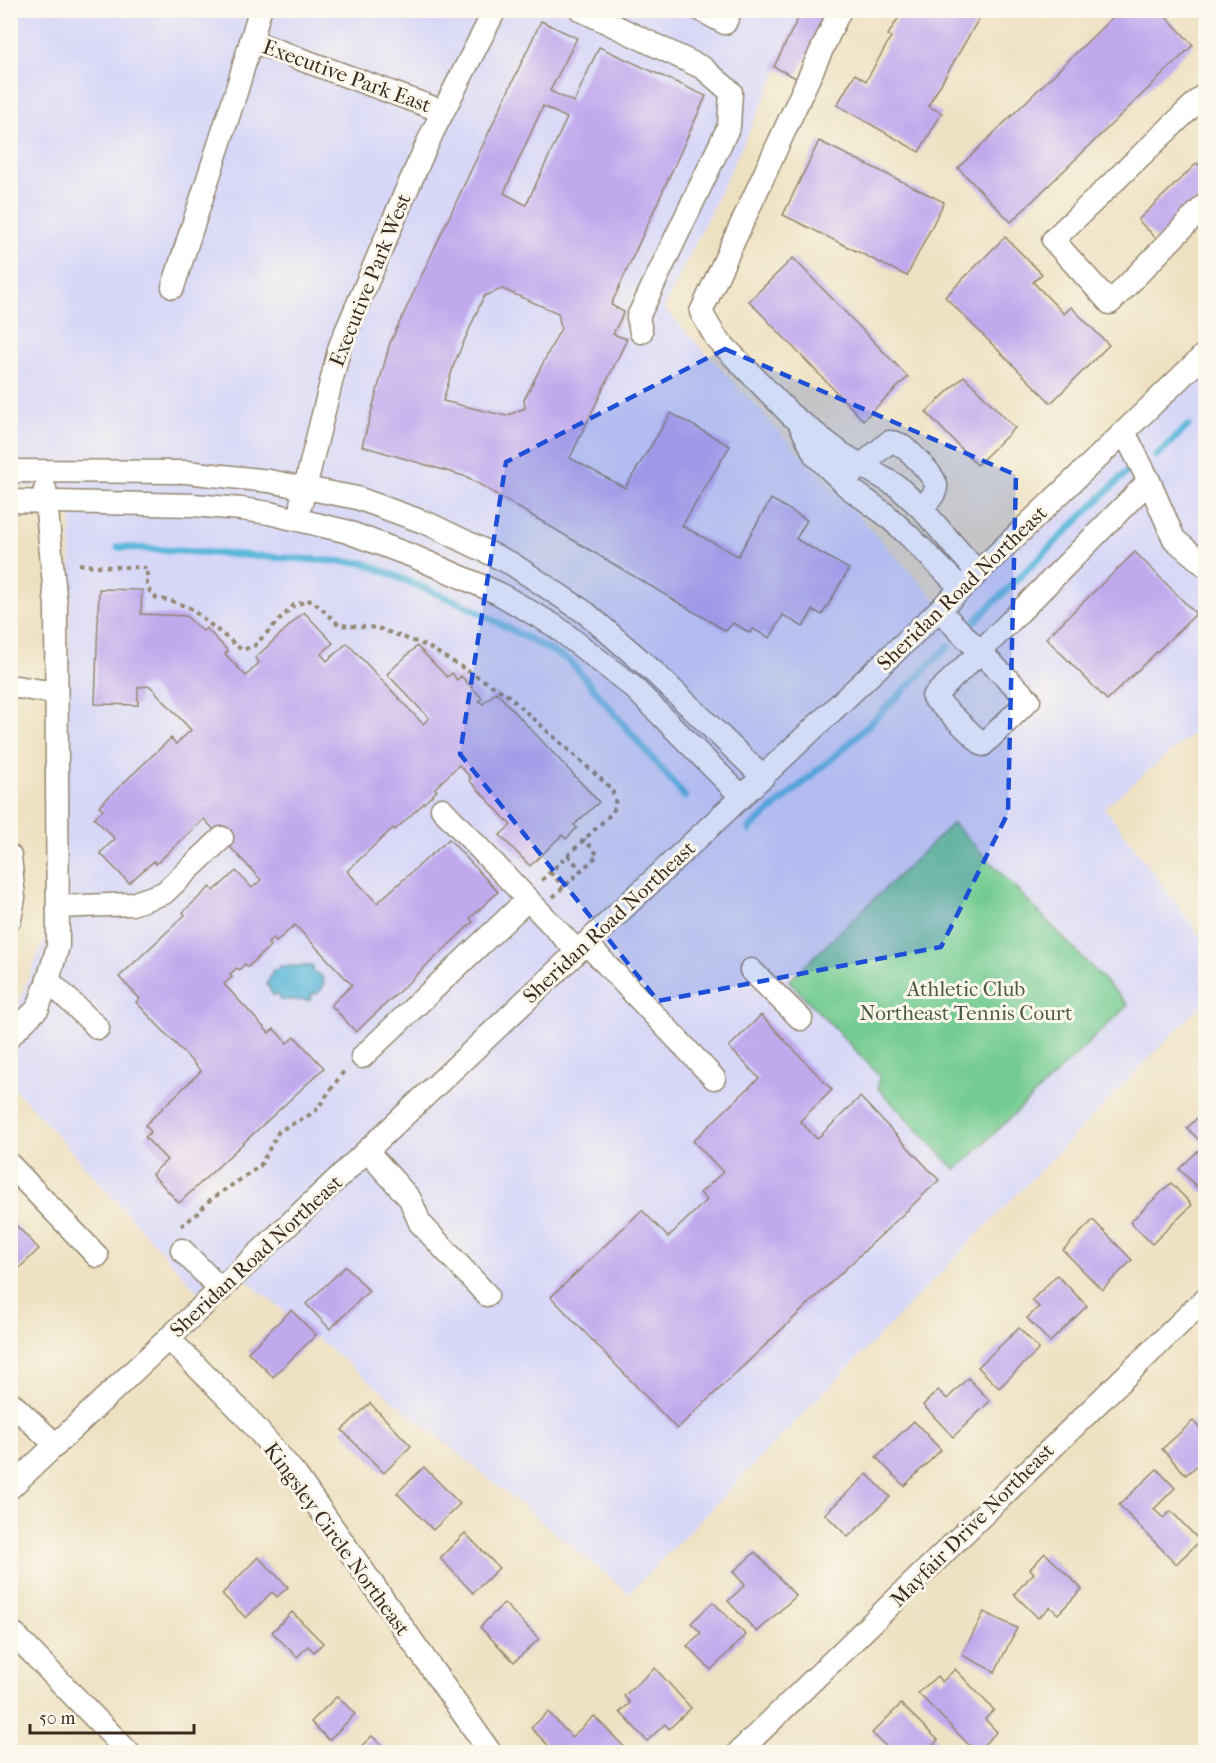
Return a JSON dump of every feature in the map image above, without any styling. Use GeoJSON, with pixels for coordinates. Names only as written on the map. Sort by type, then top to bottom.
{"type":"FeatureCollection","features":[{"type":"Feature","properties":{"kind":"street"},"geometry":{"type":"LineString","coordinates":[[173,287],[260,10]]}},
{"type":"Feature","properties":{"kind":"street"},"geometry":{"type":"LineString","coordinates":[[581,10],[702,68],[731,92],[729,126],[638,316],[641,332]]}},
{"type":"Feature","properties":{"kind":"street"},"geometry":{"type":"LineString","coordinates":[[701,10],[725,23],[731,10]]}},
{"type":"Feature","properties":{"kind":"street"},"geometry":{"type":"LineString","coordinates":[[840,10],[701,312],[716,338],[800,423],[842,454],[897,486],[921,508],[970,580]]}},
{"type":"Feature","properties":{"kind":"street","name":"Executive Park West"},"geometry":{"type":"LineString","coordinates":[[297,520],[340,346],[442,111],[494,11]]}},
{"type":"Feature","properties":{"kind":"street","name":"Executive Park East"},"geometry":{"type":"LineString","coordinates":[[251,41],[442,111]]}},
{"type":"Feature","properties":{"kind":"street"},"geometry":{"type":"LineString","coordinates":[[1206,93],[1053,240],[1110,303],[1206,204]]}},
{"type":"Feature","properties":{"kind":"street","name":"Sheridan Road Northeast"},"geometry":{"type":"LineString","coordinates":[[10,1488],[742,797],[1206,353]]}},
{"type":"Feature","properties":{"kind":"street"},"geometry":{"type":"LineString","coordinates":[[800,423],[815,455],[842,482],[970,580]]}},
{"type":"Feature","properties":{"kind":"street"},"geometry":{"type":"LineString","coordinates":[[1124,432],[1149,481],[1174,539],[1206,566]]}},
{"type":"Feature","properties":{"kind":"street"},"geometry":{"type":"LineString","coordinates":[[842,482],[889,442],[897,442],[907,449],[934,479],[936,487],[934,495],[921,508]]}},
{"type":"Feature","properties":{"kind":"street"},"geometry":{"type":"LineString","coordinates":[[10,471],[186,472],[269,481],[357,498],[429,524],[512,564],[586,613],[654,672],[763,777]]}},
{"type":"Feature","properties":{"kind":"street"},"geometry":{"type":"LineString","coordinates":[[10,1036],[38,1008],[58,946],[56,607],[44,472]]}},
{"type":"Feature","properties":{"kind":"street"},"geometry":{"type":"LineString","coordinates":[[939,610],[980,652],[1149,481]]}},
{"type":"Feature","properties":{"kind":"street"},"geometry":{"type":"LineString","coordinates":[[10,501],[193,505],[241,509],[345,531],[415,556],[498,593],[555,626],[633,687],[701,753],[742,797]]}},
{"type":"Feature","properties":{"kind":"street"},"geometry":{"type":"LineString","coordinates":[[10,686],[56,693]]}},
{"type":"Feature","properties":{"kind":"street"},"geometry":{"type":"LineString","coordinates":[[442,809],[538,895],[581,947],[714,1078]]}},
{"type":"Feature","properties":{"kind":"street"},"geometry":{"type":"LineString","coordinates":[[58,907],[132,904],[164,893],[222,838]]}},
{"type":"Feature","properties":{"kind":"street"},"geometry":{"type":"LineString","coordinates":[[10,856],[14,898],[10,919]]}},
{"type":"Feature","properties":{"kind":"street"},"geometry":{"type":"LineString","coordinates":[[362,1057],[538,895]]}},
{"type":"Feature","properties":{"kind":"street"},"geometry":{"type":"LineString","coordinates":[[751,970],[801,1019]]}},
{"type":"Feature","properties":{"kind":"street"},"geometry":{"type":"LineString","coordinates":[[48,980],[98,1028]]}},
{"type":"Feature","properties":{"kind":"street"},"geometry":{"type":"LineString","coordinates":[[367,1151],[410,1199],[420,1223],[487,1295]]}},
{"type":"Feature","properties":{"kind":"street"},"geometry":{"type":"LineString","coordinates":[[10,1165],[97,1256]]}},
{"type":"Feature","properties":{"kind":"street"},"geometry":{"type":"LineString","coordinates":[[182,1250],[220,1290]]}},
{"type":"Feature","properties":{"kind":"street","name":"Mayfair Drive Northeast"},"geometry":{"type":"LineString","coordinates":[[739,1752],[1206,1298]]}},
{"type":"Feature","properties":{"kind":"street","name":"Kingsley Circle Northeast"},"geometry":{"type":"LineString","coordinates":[[168,1338],[243,1413],[296,1475],[490,1752]]}},
{"type":"Feature","properties":{"kind":"street"},"geometry":{"type":"LineString","coordinates":[[10,1402],[56,1445]]}},
{"type":"Feature","properties":{"kind":"street"},"geometry":{"type":"LineString","coordinates":[[10,1629],[128,1752]]}},
{"type":"Feature","properties":{"kind":"path"},"geometry":{"type":"LineString","coordinates":[[79,564],[94,567],[147,568],[147,588],[156,598],[190,608],[242,650],[254,646],[294,605],[312,600],[339,625],[378,628],[427,646],[506,694],[612,789],[616,804],[613,812],[550,872],[538,895]]}},
{"type":"Feature","properties":{"kind":"path"},"geometry":{"type":"LineString","coordinates":[[538,895],[564,887],[598,855],[584,839]]}},
{"type":"Feature","properties":{"kind":"path"},"geometry":{"type":"LineString","coordinates":[[568,855],[582,870]]}},
{"type":"Feature","properties":{"kind":"path"},"geometry":{"type":"LineString","coordinates":[[550,872],[564,887]]}},
{"type":"Feature","properties":{"kind":"path"},"geometry":{"type":"LineString","coordinates":[[181,1226],[210,1200],[260,1166],[279,1131],[315,1112],[350,1062],[362,1057]]}},
{"type":"Feature","properties":{"kind":"highlighted area"},"geometry":{"type":"Polygon","coordinates":[[[725,349],[1016,475],[1008,813],[941,947],[658,1001],[460,754],[506,462],[725,349]]]}},
{"type":"Feature","properties":{"kind":"shaded area"},"geometry":{"type":"Polygon","coordinates":[[[11,11],[807,11],[664,308],[941,605],[1205,348],[1205,724],[1104,807],[1205,942],[1205,1001],[629,1593],[236,1272],[205,1300],[11,1084],[10,1025],[64,889],[72,488],[11,486],[11,11]]]}},
{"type":"Feature","properties":{"kind":"green space","name":"Athletic Club Northeast Tennis Court"},"geometry":{"type":"Polygon","coordinates":[[[953,823],[1128,1005],[956,1170],[878,1088],[879,1075],[789,981],[953,823]]]}},
{"type":"Feature","properties":{"kind":"water"},"geometry":{"type":"Polygon","coordinates":[[[280,966],[313,966],[313,972],[320,975],[324,981],[323,987],[318,993],[312,994],[311,1000],[281,1000],[278,995],[273,995],[267,984],[273,970],[280,969],[280,966]]]}},
{"type":"Feature","properties":{"kind":"building"},"geometry":{"type":"Polygon","coordinates":[[[802,10],[830,10],[796,78],[774,67],[802,10]]]}},
{"type":"Feature","properties":{"kind":"building"},"geometry":{"type":"Polygon","coordinates":[[[903,10],[984,10],[928,106],[942,113],[919,152],[837,105],[855,74],[866,81],[891,37],[888,35],[903,10]]]}},
{"type":"Feature","properties":{"kind":"building"},"geometry":{"type":"Polygon","coordinates":[[[1120,10],[1160,10],[1193,45],[1011,222],[958,168],[1120,10]]]}},
{"type":"Feature","properties":{"kind":"building"},"geometry":{"type":"Polygon","coordinates":[[[541,21],[577,38],[550,91],[574,102],[599,47],[706,96],[611,305],[624,312],[613,334],[627,339],[570,458],[625,488],[671,413],[730,446],[682,526],[738,556],[771,499],[807,520],[796,539],[849,569],[822,615],[813,610],[803,627],[783,615],[770,638],[753,629],[750,633],[733,623],[726,631],[467,477],[362,446],[390,343],[541,21]],[[543,106],[504,193],[526,205],[567,118],[543,106]],[[502,289],[484,296],[454,364],[443,401],[506,416],[525,408],[524,400],[561,328],[558,313],[502,289]]]}},
{"type":"Feature","properties":{"kind":"building"},"geometry":{"type":"Polygon","coordinates":[[[819,141],[944,202],[907,276],[783,215],[819,141]]]}},
{"type":"Feature","properties":{"kind":"building"},"geometry":{"type":"Polygon","coordinates":[[[1197,163],[1206,172],[1206,193],[1157,239],[1138,220],[1197,163]]]}},
{"type":"Feature","properties":{"kind":"building"},"geometry":{"type":"Polygon","coordinates":[[[1005,237],[1042,274],[1033,282],[1064,314],[1071,307],[1109,345],[1051,403],[945,297],[1005,237]]]}},
{"type":"Feature","properties":{"kind":"building"},"geometry":{"type":"Polygon","coordinates":[[[793,258],[908,377],[863,420],[749,301],[793,258]]]}},
{"type":"Feature","properties":{"kind":"building"},"geometry":{"type":"Polygon","coordinates":[[[964,376],[1015,428],[977,465],[926,412],[964,376]]]}},
{"type":"Feature","properties":{"kind":"building"},"geometry":{"type":"Polygon","coordinates":[[[1135,552],[1196,614],[1107,700],[1046,638],[1135,552]]]}},
{"type":"Feature","properties":{"kind":"building"},"geometry":{"type":"Polygon","coordinates":[[[99,589],[142,590],[141,614],[186,616],[203,631],[206,628],[228,651],[225,654],[246,676],[259,663],[255,658],[304,612],[333,643],[321,654],[327,661],[347,643],[423,724],[429,718],[387,674],[417,646],[447,677],[452,673],[457,680],[461,676],[482,698],[479,701],[483,704],[496,692],[599,802],[574,825],[577,828],[566,839],[562,835],[530,866],[500,835],[511,825],[469,780],[471,778],[459,765],[435,788],[437,791],[347,871],[377,903],[449,839],[498,892],[470,918],[473,922],[356,1032],[331,1005],[352,985],[295,925],[276,942],[273,938],[268,943],[270,946],[248,967],[245,964],[230,974],[232,977],[224,984],[269,1033],[274,1029],[287,1043],[295,1037],[324,1068],[179,1203],[152,1174],[167,1160],[145,1137],[151,1132],[145,1125],[201,1071],[136,1002],[140,999],[119,977],[185,915],[183,912],[210,887],[214,891],[236,871],[252,888],[261,880],[204,819],[156,864],[154,861],[129,883],[100,853],[115,839],[94,818],[103,810],[99,806],[171,738],[176,744],[191,730],[150,686],[138,687],[138,705],[95,704],[99,589]]]}},
{"type":"Feature","properties":{"kind":"building"},"geometry":{"type":"Polygon","coordinates":[[[761,1015],[832,1090],[800,1121],[817,1139],[860,1097],[939,1180],[677,1429],[551,1297],[642,1210],[668,1237],[707,1200],[700,1193],[723,1172],[693,1141],[759,1078],[729,1047],[761,1015]]]}},
{"type":"Feature","properties":{"kind":"building"},"geometry":{"type":"Polygon","coordinates":[[[1201,1114],[1206,1119],[1206,1191],[1203,1193],[1179,1169],[1204,1145],[1187,1128],[1201,1114]]]}},
{"type":"Feature","properties":{"kind":"building"},"geometry":{"type":"Polygon","coordinates":[[[1171,1183],[1192,1205],[1152,1244],[1130,1222],[1171,1183]]]}},
{"type":"Feature","properties":{"kind":"building"},"geometry":{"type":"Polygon","coordinates":[[[10,1219],[39,1249],[10,1277],[10,1219]]]}},
{"type":"Feature","properties":{"kind":"building"},"geometry":{"type":"Polygon","coordinates":[[[1093,1220],[1132,1260],[1102,1290],[1063,1250],[1093,1220]]]}},
{"type":"Feature","properties":{"kind":"building"},"geometry":{"type":"Polygon","coordinates":[[[346,1266],[369,1291],[330,1329],[306,1304],[346,1266]]]}},
{"type":"Feature","properties":{"kind":"building"},"geometry":{"type":"Polygon","coordinates":[[[1057,1275],[1087,1306],[1050,1342],[1027,1318],[1039,1307],[1032,1300],[1057,1275]]]}},
{"type":"Feature","properties":{"kind":"building"},"geometry":{"type":"Polygon","coordinates":[[[291,1310],[316,1335],[273,1377],[248,1352],[291,1310]]]}},
{"type":"Feature","properties":{"kind":"building"},"geometry":{"type":"Polygon","coordinates":[[[1019,1328],[1039,1349],[999,1388],[978,1367],[1019,1328]]]}},
{"type":"Feature","properties":{"kind":"building"},"geometry":{"type":"Polygon","coordinates":[[[968,1378],[990,1401],[953,1437],[923,1405],[938,1390],[947,1399],[968,1378]]]}},
{"type":"Feature","properties":{"kind":"building"},"geometry":{"type":"Polygon","coordinates":[[[370,1403],[411,1446],[384,1473],[342,1430],[370,1403]]]}},
{"type":"Feature","properties":{"kind":"building"},"geometry":{"type":"Polygon","coordinates":[[[914,1421],[941,1450],[904,1486],[876,1457],[914,1421]]]}},
{"type":"Feature","properties":{"kind":"building"},"geometry":{"type":"Polygon","coordinates":[[[1193,1421],[1206,1435],[1206,1458],[1186,1475],[1162,1449],[1193,1421]]]}},
{"type":"Feature","properties":{"kind":"building"},"geometry":{"type":"Polygon","coordinates":[[[424,1467],[460,1504],[433,1530],[397,1493],[424,1467]]]}},
{"type":"Feature","properties":{"kind":"building"},"geometry":{"type":"Polygon","coordinates":[[[1157,1469],[1175,1488],[1154,1509],[1163,1518],[1171,1511],[1200,1541],[1176,1564],[1119,1505],[1157,1469]]]}},
{"type":"Feature","properties":{"kind":"building"},"geometry":{"type":"Polygon","coordinates":[[[867,1474],[890,1497],[848,1537],[825,1514],[867,1474]]]}},
{"type":"Feature","properties":{"kind":"building"},"geometry":{"type":"Polygon","coordinates":[[[465,1533],[499,1568],[473,1593],[440,1558],[465,1533]]]}},
{"type":"Feature","properties":{"kind":"building"},"geometry":{"type":"Polygon","coordinates":[[[755,1552],[796,1596],[757,1632],[728,1601],[745,1585],[733,1572],[755,1552]]]}},
{"type":"Feature","properties":{"kind":"building"},"geometry":{"type":"Polygon","coordinates":[[[1045,1553],[1082,1589],[1058,1614],[1050,1607],[1038,1618],[1014,1594],[1034,1573],[1030,1569],[1045,1553]]]}},
{"type":"Feature","properties":{"kind":"building"},"geometry":{"type":"Polygon","coordinates":[[[258,1557],[288,1587],[277,1597],[272,1592],[246,1618],[222,1594],[258,1557]]]}},
{"type":"Feature","properties":{"kind":"building"},"geometry":{"type":"Polygon","coordinates":[[[713,1602],[746,1635],[711,1670],[687,1646],[701,1633],[691,1623],[713,1602]]]}},
{"type":"Feature","properties":{"kind":"building"},"geometry":{"type":"Polygon","coordinates":[[[504,1603],[539,1639],[514,1662],[480,1627],[504,1603]]]}},
{"type":"Feature","properties":{"kind":"building"},"geometry":{"type":"Polygon","coordinates":[[[292,1612],[323,1643],[314,1652],[308,1646],[297,1657],[272,1632],[292,1612]]]}},
{"type":"Feature","properties":{"kind":"building"},"geometry":{"type":"Polygon","coordinates":[[[984,1612],[1017,1628],[995,1672],[962,1655],[984,1612]]]}},
{"type":"Feature","properties":{"kind":"building"},"geometry":{"type":"Polygon","coordinates":[[[655,1668],[691,1708],[669,1729],[665,1724],[647,1741],[620,1712],[630,1703],[624,1696],[655,1668]]]}},
{"type":"Feature","properties":{"kind":"building"},"geometry":{"type":"Polygon","coordinates":[[[955,1669],[994,1710],[985,1719],[997,1732],[976,1752],[918,1693],[937,1676],[942,1682],[955,1669]]]}},
{"type":"Feature","properties":{"kind":"building"},"geometry":{"type":"Polygon","coordinates":[[[337,1696],[355,1714],[329,1740],[311,1722],[337,1696]]]}},
{"type":"Feature","properties":{"kind":"building"},"geometry":{"type":"Polygon","coordinates":[[[901,1704],[938,1740],[926,1752],[909,1750],[892,1752],[872,1733],[901,1704]]]}},
{"type":"Feature","properties":{"kind":"building"},"geometry":{"type":"Polygon","coordinates":[[[548,1712],[572,1737],[594,1716],[629,1752],[555,1752],[531,1728],[548,1712]]]}},
{"type":"Feature","properties":{"kind":"building"},"geometry":{"type":"Polygon","coordinates":[[[372,1736],[389,1752],[355,1752],[372,1736]]]}},
{"type":"Feature","properties":{"kind":"waterway"},"geometry":{"type":"LineString","coordinates":[[1156,456],[1188,426]]}},
{"type":"Feature","properties":{"kind":"waterway"},"geometry":{"type":"LineString","coordinates":[[975,621],[1131,468]]}},
{"type":"Feature","properties":{"kind":"waterway"},"geometry":{"type":"LineString","coordinates":[[118,547],[364,563],[467,606],[570,661],[685,797]]}},
{"type":"Feature","properties":{"kind":"waterway"},"geometry":{"type":"LineString","coordinates":[[750,831],[749,829],[851,742],[949,646]]}}]}
